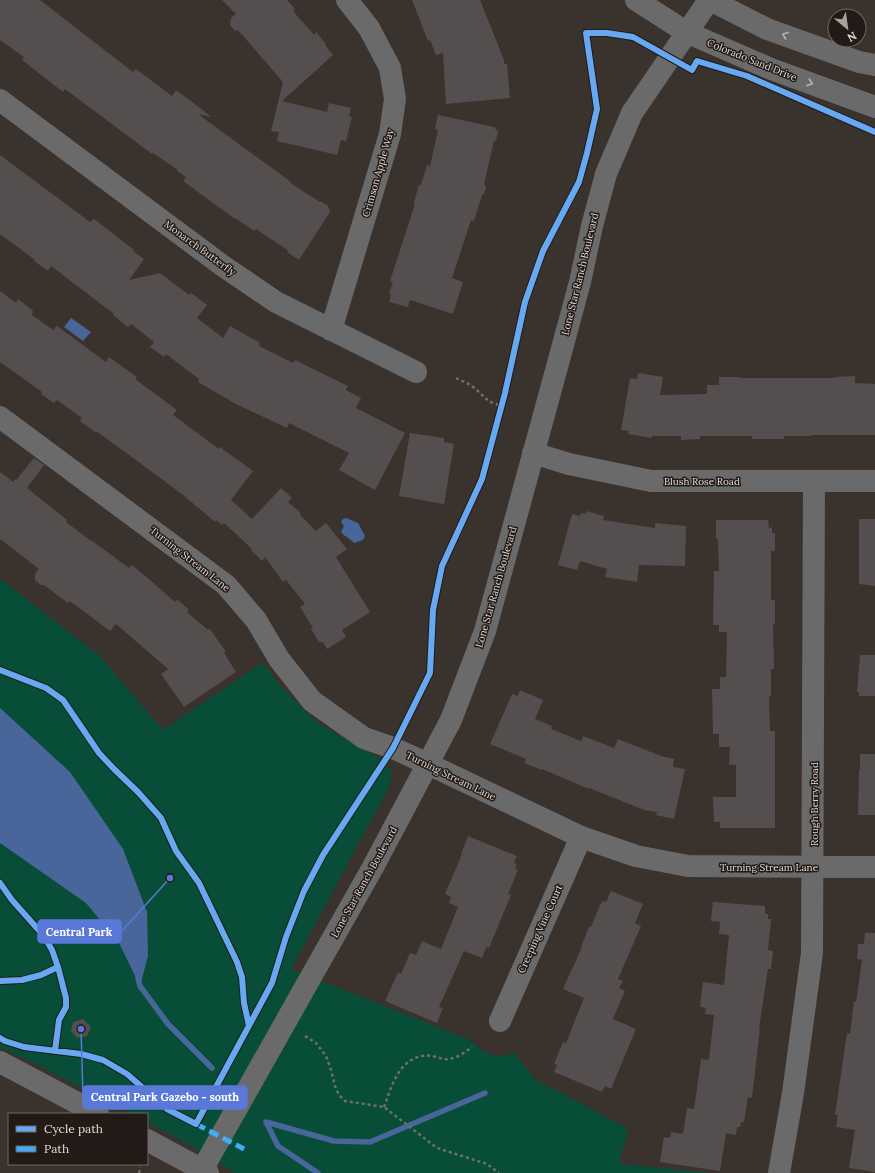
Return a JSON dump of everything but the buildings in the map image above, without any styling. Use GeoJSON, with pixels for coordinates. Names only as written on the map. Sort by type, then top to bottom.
{"type":"FeatureCollection","features":[{"type":"Feature","properties":{"kind":"street","name":"Crimson Apple Way"},"geometry":{"type":"LineString","coordinates":[[331,330],[390,134],[395,99],[390,68],[369,28],[347,0]]}},
{"type":"Feature","properties":{"kind":"street","name":"Colorado Sand Drive"},"geometry":{"type":"LineString","coordinates":[[636,0],[686,32],[771,69],[875,107]]}},
{"type":"Feature","properties":{"kind":"street","name":"Lone Star Ranch Boulevard"},"geometry":{"type":"LineString","coordinates":[[205,1171],[369,874],[451,720],[485,630],[576,298],[592,226],[606,174],[632,113],[709,0]]}},
{"type":"Feature","properties":{"kind":"street"},"geometry":{"type":"LineString","coordinates":[[709,0],[767,29],[859,62],[875,65]]}},
{"type":"Feature","properties":{"kind":"street","name":"Monarch Butterfly"},"geometry":{"type":"LineString","coordinates":[[0,100],[223,266],[276,302],[416,372]]}},
{"type":"Feature","properties":{"kind":"street","name":"Turning Stream Lane"},"geometry":{"type":"LineString","coordinates":[[0,417],[226,585],[256,620],[279,659],[312,700],[364,738],[393,748],[581,837],[636,856],[688,866],[875,867]]}},
{"type":"Feature","properties":{"kind":"street","name":"Blush Rose Road"},"geometry":{"type":"LineString","coordinates":[[533,453],[569,464],[651,481],[875,480]]}},
{"type":"Feature","properties":{"kind":"street","name":"Rough Berry Road"},"geometry":{"type":"LineString","coordinates":[[780,1173],[793,1093],[812,953],[814,867],[814,481]]}},
{"type":"Feature","properties":{"kind":"street","name":"Creeping Vine Court"},"geometry":{"type":"LineString","coordinates":[[500,1021],[581,837]]}},
{"type":"Feature","properties":{"kind":"street"},"geometry":{"type":"LineString","coordinates":[[0,1062],[96,1113]]}},
{"type":"Feature","properties":{"kind":"street"},"geometry":{"type":"LineString","coordinates":[[148,1141],[205,1171]]}},
{"type":"Feature","properties":{"kind":"path"},"geometry":{"type":"LineString","coordinates":[[456,378],[473,387],[491,403],[502,406]]}},
{"type":"Feature","properties":{"kind":"path"},"geometry":{"type":"LineString","coordinates":[[500,413],[504,399]]}},
{"type":"Feature","properties":{"kind":"path"},"geometry":{"type":"LineString","coordinates":[[304,1036],[316,1043],[326,1056],[335,1086],[339,1095],[345,1100],[384,1107],[437,1148],[487,1164],[499,1173]]}},
{"type":"Feature","properties":{"kind":"path"},"geometry":{"type":"LineString","coordinates":[[384,1107],[396,1078],[408,1062],[416,1057],[424,1056],[450,1059],[472,1047]]}},
{"type":"Feature","properties":{"kind":"path"},"geometry":{"type":"LineString","coordinates":[[139,1173],[142,1167]]}},
{"type":"Feature","properties":{"kind":"green space"},"geometry":{"type":"Polygon","coordinates":[[[0,579],[99,655],[163,730],[262,663],[285,691],[314,720],[382,760],[392,771],[389,787],[291,969],[470,1040],[485,1052],[490,1054],[501,1056],[514,1053],[535,1079],[628,1129],[619,1164],[711,1173],[235,1173],[181,1140],[148,1123],[148,1113],[130,1113],[28,1060],[0,1048],[0,579]]]}},
{"type":"Feature","properties":{"kind":"water"},"geometry":{"type":"Polygon","coordinates":[[[71,318],[91,332],[83,341],[64,327],[71,318]]]}},
{"type":"Feature","properties":{"kind":"water"},"geometry":{"type":"Polygon","coordinates":[[[346,518],[358,523],[365,536],[363,540],[354,543],[341,532],[344,526],[341,522],[346,518]]]}},
{"type":"Feature","properties":{"kind":"water"},"geometry":{"type":"Polygon","coordinates":[[[0,708],[70,772],[123,849],[147,912],[148,956],[140,986],[119,943],[86,903],[0,843],[0,708]]]}},
{"type":"Feature","properties":{"kind":"waterway"},"geometry":{"type":"LineString","coordinates":[[138,978],[140,986],[168,1024],[212,1068]]}},
{"type":"Feature","properties":{"kind":"waterway"},"geometry":{"type":"LineString","coordinates":[[266,1122],[334,1141],[370,1142],[485,1093]]}},
{"type":"Feature","properties":{"kind":"waterway"},"geometry":{"type":"LineString","coordinates":[[266,1122],[278,1146],[318,1173]]}},
{"type":"Feature","properties":{"kind":"marked path"},"geometry":{"type":"LineString","coordinates":[[196,1124],[244,1149]]}},
{"type":"Feature","properties":{"kind":"cycle path"},"geometry":{"type":"LineString","coordinates":[[0,1038],[24,1047],[81,1054],[103,1060],[127,1074],[167,1109],[196,1124],[272,983],[286,937],[304,891],[323,855],[393,748],[430,673],[433,610],[442,566],[482,479],[505,393],[525,302],[543,251],[579,182],[587,153],[597,109],[586,33],[607,33],[633,37],[692,70],[697,61],[747,76],[875,132]]}},
{"type":"Feature","properties":{"kind":"cycle path"},"geometry":{"type":"LineString","coordinates":[[0,670],[46,688],[63,700],[99,753],[138,792],[161,818],[176,851],[199,883],[237,962],[242,977],[244,1003],[249,1026]]}},
{"type":"Feature","properties":{"kind":"cycle path"},"geometry":{"type":"LineString","coordinates":[[0,883],[12,900],[44,936],[52,950],[58,967],[66,998],[66,1007],[59,1020],[55,1051]]}},
{"type":"Feature","properties":{"kind":"cycle path"},"geometry":{"type":"LineString","coordinates":[[0,981],[22,980],[41,975],[58,967]]}},
{"type":"Feature","properties":{"kind":"place","name":"Central Park"},"geometry":{"type":"Point","coordinates":[170,878]}},
{"type":"Feature","properties":{"kind":"place","name":"Central Park Gazebo - south"},"geometry":{"type":"Point","coordinates":[81,1029]}}]}
